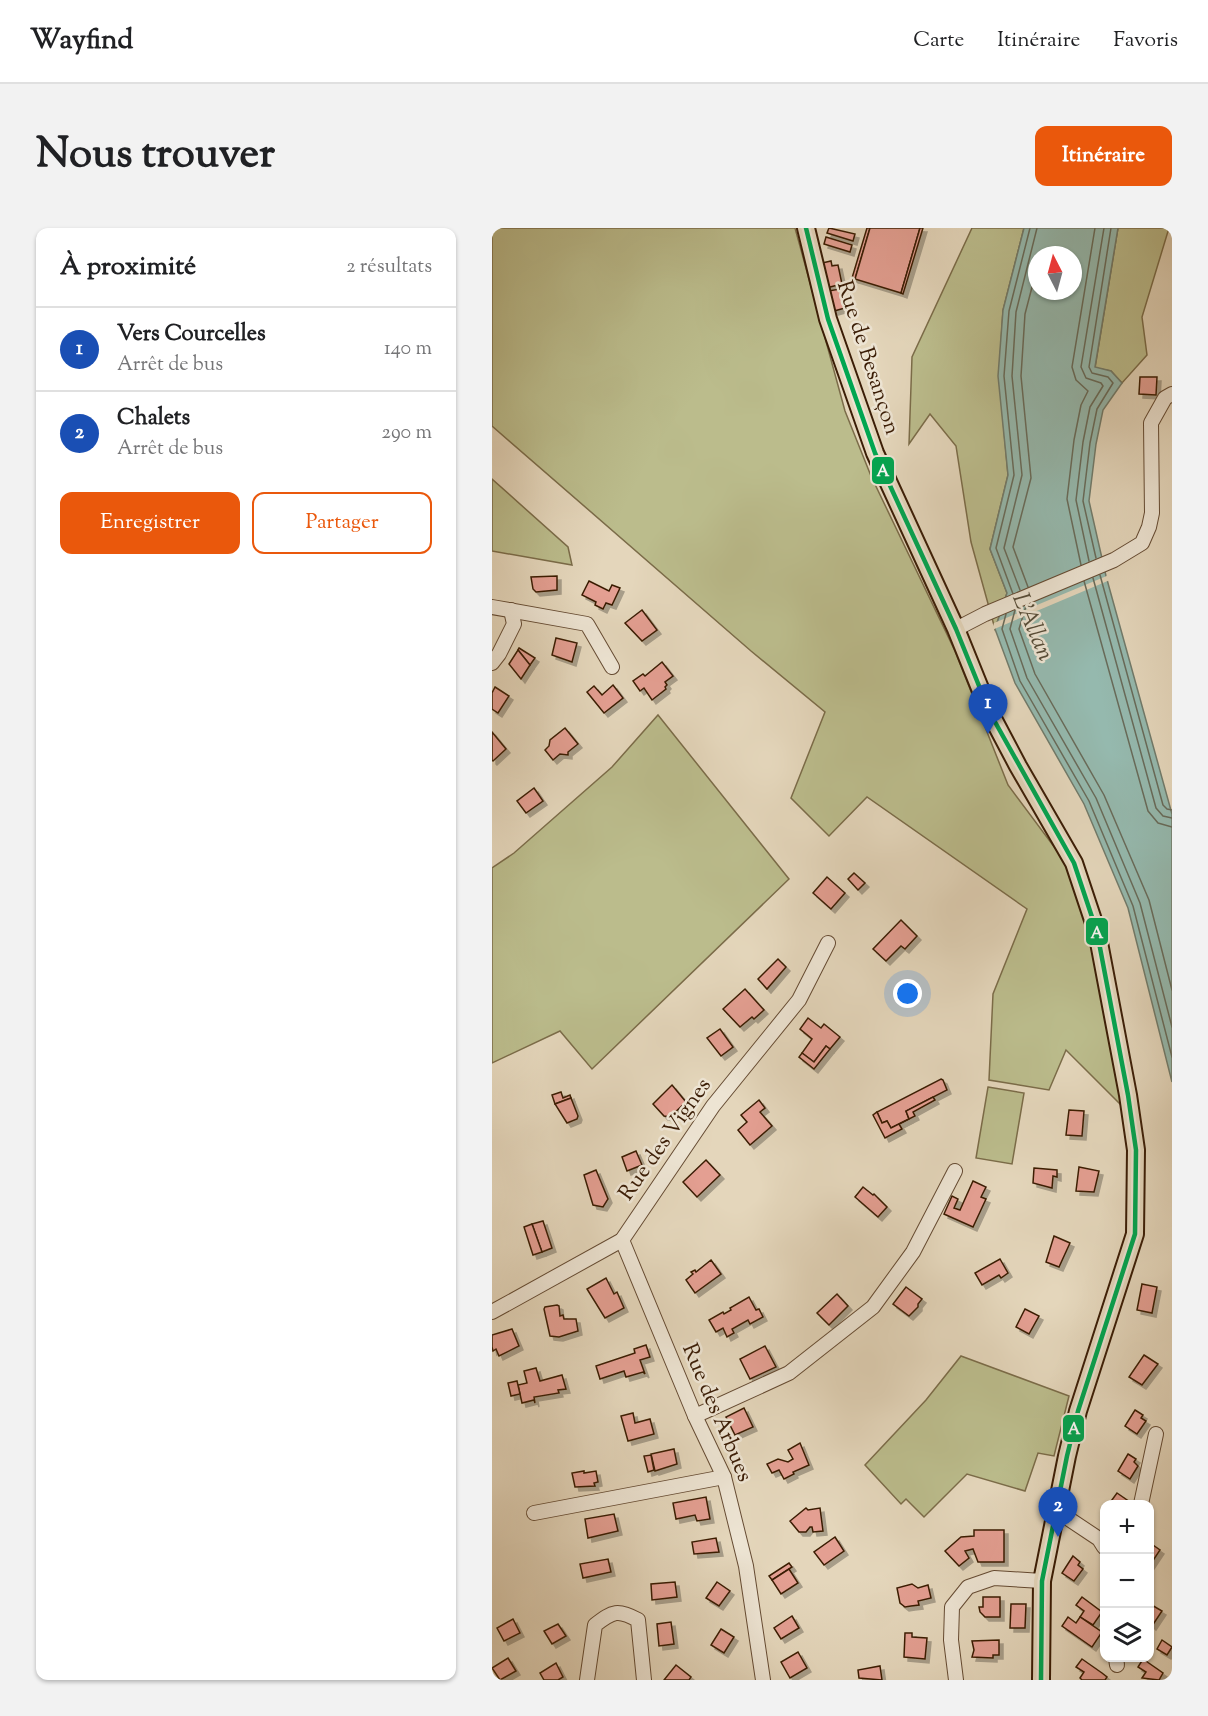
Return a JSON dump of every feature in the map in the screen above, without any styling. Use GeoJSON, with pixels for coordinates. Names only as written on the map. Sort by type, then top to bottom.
{"type":"FeatureCollection","features":[{"type":"Feature","properties":{"kind":"main road","name":"Rue de Besançon"},"geometry":{"type":"LineString","coordinates":[[806,228],[828,319],[875,453],[956,628],[990,713],[1074,863],[1097,932],[1128,1095],[1136,1150],[1135,1234],[1078,1411],[1042,1581],[1041,1680]]}},
{"type":"Feature","properties":{"kind":"street"},"geometry":{"type":"LineString","coordinates":[[956,628],[1114,560],[1142,543],[1152,513],[1151,423],[1165,398],[1172,394]]}},
{"type":"Feature","properties":{"kind":"street"},"geometry":{"type":"LineString","coordinates":[[492,607],[587,624],[612,667]]}},
{"type":"Feature","properties":{"kind":"street"},"geometry":{"type":"LineString","coordinates":[[492,663],[514,624],[511,610]]}},
{"type":"Feature","properties":{"kind":"street","name":"Rue des Vignes"},"geometry":{"type":"LineString","coordinates":[[492,1312],[622,1240],[713,1106],[799,1000],[828,943]]}},
{"type":"Feature","properties":{"kind":"street"},"geometry":{"type":"LineString","coordinates":[[695,1416],[789,1373],[873,1307],[913,1252],[955,1171]]}},
{"type":"Feature","properties":{"kind":"street","name":"Rue des Arbues"},"geometry":{"type":"LineString","coordinates":[[622,1240],[695,1416],[724,1477],[746,1566],[763,1680]]}},
{"type":"Feature","properties":{"kind":"street"},"geometry":{"type":"LineString","coordinates":[[1142,1500],[1156,1434]]}},
{"type":"Feature","properties":{"kind":"street"},"geometry":{"type":"LineString","coordinates":[[534,1513],[724,1477]]}},
{"type":"Feature","properties":{"kind":"street"},"geometry":{"type":"LineString","coordinates":[[1057,1511],[1100,1541]]}},
{"type":"Feature","properties":{"kind":"street"},"geometry":{"type":"LineString","coordinates":[[956,1680],[951,1640],[952,1607],[968,1587],[994,1578],[1042,1581]]}},
{"type":"Feature","properties":{"kind":"street"},"geometry":{"type":"LineString","coordinates":[[587,1680],[595,1624],[608,1615],[625,1612],[638,1620],[644,1680]]}},
{"type":"Feature","properties":{"kind":"green space"},"geometry":{"type":"Polygon","coordinates":[[[492,228],[795,228],[845,411],[871,476],[955,651],[1008,785],[1064,860],[1088,926],[1124,1108],[1066,1050],[1049,1090],[989,1080],[993,994],[1027,909],[867,797],[829,836],[791,798],[825,712],[751,651],[492,426],[492,228]]]}},
{"type":"Feature","properties":{"kind":"green space"},"geometry":{"type":"Polygon","coordinates":[[[972,228],[1024,228],[1003,310],[999,376],[1008,475],[990,549],[1007,593],[995,629],[971,542],[956,446],[930,414],[909,444],[912,357],[972,228]]]}},
{"type":"Feature","properties":{"kind":"green space"},"geometry":{"type":"Polygon","coordinates":[[[1118,228],[1169,228],[1142,317],[1147,355],[1122,383],[1111,371],[1095,368],[1118,228]]]}},
{"type":"Feature","properties":{"kind":"green space"},"geometry":{"type":"Polygon","coordinates":[[[492,479],[568,547],[572,565],[492,551],[492,479]]]}},
{"type":"Feature","properties":{"kind":"green space"},"geometry":{"type":"Polygon","coordinates":[[[658,715],[789,879],[592,1069],[560,1031],[492,1063],[492,868],[514,853],[612,767],[658,715]]]}},
{"type":"Feature","properties":{"kind":"green space"},"geometry":{"type":"Polygon","coordinates":[[[988,1087],[1024,1093],[1012,1164],[976,1158],[988,1087]]]}},
{"type":"Feature","properties":{"kind":"green space"},"geometry":{"type":"Polygon","coordinates":[[[961,1356],[1069,1396],[1054,1456],[1038,1453],[1025,1491],[967,1474],[924,1517],[906,1499],[901,1504],[865,1465],[926,1400],[961,1356]]]}},
{"type":"Feature","properties":{"kind":"water","name":"L'Allan"},"geometry":{"type":"Polygon","coordinates":[[[1024,228],[1118,228],[1095,367],[1111,371],[1122,383],[1103,410],[1089,501],[1106,576],[1172,814],[1172,1082],[1128,908],[1084,804],[1015,683],[995,629],[1007,593],[990,549],[1008,475],[998,376],[1003,310],[1024,228]]]}},
{"type":"Feature","properties":{"kind":"pier"},"geometry":{"type":"Polygon","coordinates":[[[1109,575],[1110,580],[992,630],[994,623],[1109,575]]]}},
{"type":"Feature","properties":{"kind":"building"},"geometry":{"type":"Polygon","coordinates":[[[829,228],[855,234],[853,241],[827,233],[829,228]]]}},
{"type":"Feature","properties":{"kind":"building"},"geometry":{"type":"Polygon","coordinates":[[[867,228],[870,228],[855,279],[852,278],[867,228]]]}},
{"type":"Feature","properties":{"kind":"building"},"geometry":{"type":"Polygon","coordinates":[[[870,228],[920,228],[901,293],[855,279],[870,228]]]}},
{"type":"Feature","properties":{"kind":"building"},"geometry":{"type":"Polygon","coordinates":[[[920,228],[923,228],[903,294],[901,293],[920,228]]]}},
{"type":"Feature","properties":{"kind":"building"},"geometry":{"type":"Polygon","coordinates":[[[826,237],[852,245],[850,252],[824,244],[826,237]]]}},
{"type":"Feature","properties":{"kind":"building"},"geometry":{"type":"Polygon","coordinates":[[[831,261],[832,266],[838,265],[842,284],[826,288],[822,263],[831,261]]]}},
{"type":"Feature","properties":{"kind":"building"},"geometry":{"type":"Polygon","coordinates":[[[840,289],[845,308],[834,311],[828,291],[840,289]]]}},
{"type":"Feature","properties":{"kind":"building"},"geometry":{"type":"Polygon","coordinates":[[[1140,377],[1157,377],[1156,395],[1139,394],[1140,377]]]}},
{"type":"Feature","properties":{"kind":"building"},"geometry":{"type":"Polygon","coordinates":[[[557,576],[557,590],[536,592],[533,589],[531,577],[557,576]]]}},
{"type":"Feature","properties":{"kind":"building"},"geometry":{"type":"Polygon","coordinates":[[[589,581],[609,591],[612,585],[620,588],[612,605],[606,603],[603,609],[595,605],[596,602],[582,595],[589,581]]]}},
{"type":"Feature","properties":{"kind":"building"},"geometry":{"type":"Polygon","coordinates":[[[642,610],[657,630],[642,641],[625,623],[642,610]]]}},
{"type":"Feature","properties":{"kind":"building"},"geometry":{"type":"Polygon","coordinates":[[[556,638],[577,643],[572,662],[552,655],[556,638]]]}},
{"type":"Feature","properties":{"kind":"building"},"geometry":{"type":"Polygon","coordinates":[[[519,648],[535,658],[530,665],[518,650],[519,648]]]}},
{"type":"Feature","properties":{"kind":"building"},"geometry":{"type":"Polygon","coordinates":[[[518,650],[530,665],[521,679],[509,664],[518,650]]]}},
{"type":"Feature","properties":{"kind":"building"},"geometry":{"type":"Polygon","coordinates":[[[662,662],[673,676],[665,682],[666,689],[652,700],[644,688],[640,691],[633,681],[643,674],[645,676],[662,662]]]}},
{"type":"Feature","properties":{"kind":"building"},"geometry":{"type":"Polygon","coordinates":[[[613,685],[623,698],[604,713],[587,692],[594,686],[602,695],[613,685]]]}},
{"type":"Feature","properties":{"kind":"building"},"geometry":{"type":"Polygon","coordinates":[[[495,687],[509,696],[498,713],[492,709],[492,693],[495,687]]]}},
{"type":"Feature","properties":{"kind":"building"},"geometry":{"type":"Polygon","coordinates":[[[565,728],[578,744],[568,752],[568,755],[560,754],[553,760],[545,750],[550,740],[565,728]]]}},
{"type":"Feature","properties":{"kind":"building"},"geometry":{"type":"Polygon","coordinates":[[[492,732],[506,749],[493,761],[492,760],[492,732]]]}},
{"type":"Feature","properties":{"kind":"building"},"geometry":{"type":"Polygon","coordinates":[[[534,788],[543,801],[526,813],[517,801],[534,788]]]}},
{"type":"Feature","properties":{"kind":"building"},"geometry":{"type":"Polygon","coordinates":[[[854,873],[865,883],[858,890],[848,879],[854,873]]]}},
{"type":"Feature","properties":{"kind":"building"},"geometry":{"type":"Polygon","coordinates":[[[827,877],[845,893],[831,909],[813,893],[827,877]]]}},
{"type":"Feature","properties":{"kind":"building"},"geometry":{"type":"Polygon","coordinates":[[[901,920],[917,936],[905,949],[901,946],[886,961],[873,949],[901,920]]]}},
{"type":"Feature","properties":{"kind":"building"},"geometry":{"type":"Polygon","coordinates":[[[778,959],[786,967],[767,989],[758,979],[778,959]]]}},
{"type":"Feature","properties":{"kind":"building"},"geometry":{"type":"Polygon","coordinates":[[[745,989],[764,1010],[740,1027],[723,1009],[745,989]]]}},
{"type":"Feature","properties":{"kind":"building"},"geometry":{"type":"Polygon","coordinates":[[[808,1018],[821,1028],[824,1024],[840,1037],[830,1049],[826,1046],[814,1062],[802,1053],[812,1039],[800,1029],[808,1018]]]}},
{"type":"Feature","properties":{"kind":"building"},"geometry":{"type":"Polygon","coordinates":[[[720,1029],[733,1047],[721,1056],[707,1038],[720,1029]]]}},
{"type":"Feature","properties":{"kind":"building"},"geometry":{"type":"Polygon","coordinates":[[[826,1046],[830,1049],[814,1069],[799,1057],[802,1053],[814,1062],[826,1046]]]}},
{"type":"Feature","properties":{"kind":"building"},"geometry":{"type":"Polygon","coordinates":[[[941,1079],[947,1090],[906,1111],[909,1119],[891,1128],[887,1121],[882,1123],[877,1112],[941,1079]]]}},
{"type":"Feature","properties":{"kind":"building"},"geometry":{"type":"Polygon","coordinates":[[[672,1085],[686,1102],[670,1117],[664,1116],[653,1104],[672,1085]]]}},
{"type":"Feature","properties":{"kind":"building"},"geometry":{"type":"Polygon","coordinates":[[[561,1092],[563,1098],[570,1095],[571,1098],[555,1104],[552,1095],[561,1092]]]}},
{"type":"Feature","properties":{"kind":"building"},"geometry":{"type":"Polygon","coordinates":[[[933,1097],[935,1100],[913,1112],[915,1116],[909,1119],[906,1111],[933,1097]]]}},
{"type":"Feature","properties":{"kind":"building"},"geometry":{"type":"Polygon","coordinates":[[[571,1098],[578,1116],[577,1119],[567,1123],[555,1104],[571,1098]]]}},
{"type":"Feature","properties":{"kind":"building"},"geometry":{"type":"Polygon","coordinates":[[[759,1100],[765,1108],[760,1112],[772,1126],[750,1145],[738,1130],[747,1122],[741,1115],[759,1100]]]}},
{"type":"Feature","properties":{"kind":"building"},"geometry":{"type":"Polygon","coordinates":[[[1069,1110],[1084,1111],[1082,1136],[1066,1135],[1069,1110]]]}},
{"type":"Feature","properties":{"kind":"building"},"geometry":{"type":"Polygon","coordinates":[[[877,1112],[882,1123],[887,1121],[891,1128],[899,1124],[902,1129],[885,1138],[873,1115],[877,1112]]]}},
{"type":"Feature","properties":{"kind":"building"},"geometry":{"type":"Polygon","coordinates":[[[636,1151],[642,1165],[627,1171],[622,1157],[636,1151]]]}},
{"type":"Feature","properties":{"kind":"building"},"geometry":{"type":"Polygon","coordinates":[[[706,1160],[720,1175],[697,1197],[683,1182],[706,1160]]]}},
{"type":"Feature","properties":{"kind":"building"},"geometry":{"type":"Polygon","coordinates":[[[1079,1167],[1099,1171],[1094,1192],[1076,1191],[1079,1167]]]}},
{"type":"Feature","properties":{"kind":"building"},"geometry":{"type":"Polygon","coordinates":[[[1034,1168],[1057,1170],[1057,1177],[1053,1176],[1052,1188],[1033,1183],[1034,1168]]]}},
{"type":"Feature","properties":{"kind":"building"},"geometry":{"type":"Polygon","coordinates":[[[596,1170],[608,1199],[603,1207],[593,1205],[584,1175],[596,1170]]]}},
{"type":"Feature","properties":{"kind":"building"},"geometry":{"type":"Polygon","coordinates":[[[973,1181],[986,1187],[981,1197],[986,1199],[973,1227],[944,1214],[952,1196],[958,1199],[954,1208],[960,1210],[973,1181]]]}},
{"type":"Feature","properties":{"kind":"building"},"geometry":{"type":"Polygon","coordinates":[[[863,1187],[887,1207],[878,1217],[855,1197],[863,1187]]]}},
{"type":"Feature","properties":{"kind":"building"},"geometry":{"type":"Polygon","coordinates":[[[543,1221],[552,1248],[542,1252],[532,1224],[543,1221]]]}},
{"type":"Feature","properties":{"kind":"building"},"geometry":{"type":"Polygon","coordinates":[[[532,1224],[542,1252],[533,1255],[524,1227],[532,1224]]]}},
{"type":"Feature","properties":{"kind":"building"},"geometry":{"type":"Polygon","coordinates":[[[1054,1236],[1070,1243],[1059,1267],[1046,1262],[1054,1236]]]}},
{"type":"Feature","properties":{"kind":"building"},"geometry":{"type":"Polygon","coordinates":[[[1000,1259],[1008,1273],[1001,1278],[999,1275],[982,1285],[975,1273],[1000,1259]]]}},
{"type":"Feature","properties":{"kind":"building"},"geometry":{"type":"Polygon","coordinates":[[[711,1260],[721,1274],[695,1293],[686,1280],[693,1274],[691,1272],[695,1270],[696,1272],[711,1260]]]}},
{"type":"Feature","properties":{"kind":"building"},"geometry":{"type":"Polygon","coordinates":[[[606,1278],[614,1294],[617,1292],[624,1308],[605,1318],[587,1289],[606,1278]]]}},
{"type":"Feature","properties":{"kind":"building"},"geometry":{"type":"Polygon","coordinates":[[[1142,1284],[1157,1287],[1152,1313],[1137,1310],[1142,1284]]]}},
{"type":"Feature","properties":{"kind":"building"},"geometry":{"type":"Polygon","coordinates":[[[906,1287],[922,1299],[909,1316],[893,1304],[906,1287]]]}},
{"type":"Feature","properties":{"kind":"building"},"geometry":{"type":"Polygon","coordinates":[[[837,1294],[848,1306],[829,1325],[817,1313],[837,1294]]]}},
{"type":"Feature","properties":{"kind":"building"},"geometry":{"type":"Polygon","coordinates":[[[749,1297],[763,1317],[750,1324],[748,1320],[732,1329],[734,1333],[727,1337],[723,1328],[716,1332],[709,1320],[731,1310],[730,1308],[749,1297]]]}},
{"type":"Feature","properties":{"kind":"building"},"geometry":{"type":"Polygon","coordinates":[[[557,1305],[560,1316],[563,1315],[564,1319],[576,1319],[578,1331],[559,1337],[550,1336],[544,1309],[557,1305]]]}},
{"type":"Feature","properties":{"kind":"building"},"geometry":{"type":"Polygon","coordinates":[[[1025,1309],[1039,1316],[1029,1334],[1016,1327],[1025,1309]]]}},
{"type":"Feature","properties":{"kind":"building"},"geometry":{"type":"Polygon","coordinates":[[[512,1329],[519,1346],[499,1356],[496,1349],[493,1351],[492,1335],[512,1329]]]}},
{"type":"Feature","properties":{"kind":"building"},"geometry":{"type":"Polygon","coordinates":[[[646,1345],[650,1357],[640,1360],[645,1374],[643,1372],[626,1377],[624,1371],[600,1379],[596,1366],[635,1353],[634,1349],[646,1345]]]}},
{"type":"Feature","properties":{"kind":"building"},"geometry":{"type":"Polygon","coordinates":[[[765,1346],[776,1367],[750,1379],[740,1359],[765,1346]]]}},
{"type":"Feature","properties":{"kind":"building"},"geometry":{"type":"Polygon","coordinates":[[[1144,1355],[1158,1364],[1142,1385],[1129,1377],[1144,1355]]]}},
{"type":"Feature","properties":{"kind":"building"},"geometry":{"type":"Polygon","coordinates":[[[536,1368],[540,1381],[562,1375],[566,1389],[558,1390],[559,1393],[534,1397],[535,1403],[534,1400],[522,1403],[518,1385],[527,1383],[524,1371],[536,1368]]]}},
{"type":"Feature","properties":{"kind":"building"},"geometry":{"type":"Polygon","coordinates":[[[517,1381],[520,1394],[511,1396],[508,1383],[517,1381]]]}},
{"type":"Feature","properties":{"kind":"building"},"geometry":{"type":"Polygon","coordinates":[[[744,1408],[753,1427],[735,1435],[726,1417],[744,1408]]]}},
{"type":"Feature","properties":{"kind":"building"},"geometry":{"type":"Polygon","coordinates":[[[1135,1410],[1143,1415],[1141,1418],[1146,1421],[1137,1434],[1125,1426],[1135,1410]]]}},
{"type":"Feature","properties":{"kind":"building"},"geometry":{"type":"Polygon","coordinates":[[[633,1413],[635,1423],[650,1419],[654,1434],[628,1441],[621,1416],[633,1413]]]}},
{"type":"Feature","properties":{"kind":"building"},"geometry":{"type":"Polygon","coordinates":[[[800,1443],[809,1465],[784,1479],[779,1470],[772,1473],[767,1464],[778,1459],[788,1462],[793,1459],[788,1450],[800,1443]]]}},
{"type":"Feature","properties":{"kind":"building"},"geometry":{"type":"Polygon","coordinates":[[[674,1449],[677,1464],[655,1471],[651,1454],[674,1449]]]}},
{"type":"Feature","properties":{"kind":"building"},"geometry":{"type":"Polygon","coordinates":[[[1128,1454],[1136,1459],[1134,1462],[1138,1466],[1130,1479],[1118,1471],[1128,1454]]]}},
{"type":"Feature","properties":{"kind":"building"},"geometry":{"type":"Polygon","coordinates":[[[651,1455],[654,1470],[648,1472],[644,1456],[651,1455]]]}},
{"type":"Feature","properties":{"kind":"building"},"geometry":{"type":"Polygon","coordinates":[[[584,1471],[584,1473],[596,1471],[598,1482],[594,1483],[595,1486],[575,1487],[572,1473],[584,1471]]]}},
{"type":"Feature","properties":{"kind":"building"},"geometry":{"type":"Polygon","coordinates":[[[1117,1493],[1127,1500],[1112,1500],[1117,1493]]]}},
{"type":"Feature","properties":{"kind":"building"},"geometry":{"type":"Polygon","coordinates":[[[706,1497],[710,1519],[697,1521],[695,1515],[676,1519],[673,1503],[706,1497]]]}},
{"type":"Feature","properties":{"kind":"building"},"geometry":{"type":"Polygon","coordinates":[[[806,1508],[808,1510],[820,1508],[823,1531],[813,1532],[810,1527],[806,1532],[799,1532],[790,1521],[806,1508]]]}},
{"type":"Feature","properties":{"kind":"building"},"geometry":{"type":"Polygon","coordinates":[[[614,1514],[618,1531],[588,1538],[585,1519],[614,1514]]]}},
{"type":"Feature","properties":{"kind":"building"},"geometry":{"type":"Polygon","coordinates":[[[974,1530],[1004,1530],[1004,1562],[978,1562],[973,1549],[965,1551],[969,1558],[959,1566],[945,1551],[961,1537],[974,1536],[974,1530]]]}},
{"type":"Feature","properties":{"kind":"building"},"geometry":{"type":"Polygon","coordinates":[[[835,1537],[844,1551],[824,1565],[814,1552],[835,1537]]]}},
{"type":"Feature","properties":{"kind":"building"},"geometry":{"type":"Polygon","coordinates":[[[716,1538],[719,1552],[694,1554],[692,1542],[716,1538]]]}},
{"type":"Feature","properties":{"kind":"building"},"geometry":{"type":"Polygon","coordinates":[[[1154,1546],[1160,1550],[1154,1559],[1154,1546]]]}},
{"type":"Feature","properties":{"kind":"building"},"geometry":{"type":"Polygon","coordinates":[[[1073,1556],[1080,1562],[1078,1565],[1083,1569],[1074,1581],[1062,1573],[1073,1556]]]}},
{"type":"Feature","properties":{"kind":"building"},"geometry":{"type":"Polygon","coordinates":[[[608,1559],[611,1572],[583,1578],[580,1564],[608,1559]]]}},
{"type":"Feature","properties":{"kind":"building"},"geometry":{"type":"Polygon","coordinates":[[[789,1563],[792,1567],[772,1580],[769,1576],[789,1563]]]}},
{"type":"Feature","properties":{"kind":"building"},"geometry":{"type":"Polygon","coordinates":[[[789,1569],[798,1583],[781,1594],[772,1580],[789,1569]]]}},
{"type":"Feature","properties":{"kind":"building"},"geometry":{"type":"Polygon","coordinates":[[[675,1582],[677,1597],[652,1600],[651,1584],[675,1582]]]}},
{"type":"Feature","properties":{"kind":"building"},"geometry":{"type":"Polygon","coordinates":[[[717,1582],[730,1591],[719,1606],[706,1598],[717,1582]]]}},
{"type":"Feature","properties":{"kind":"building"},"geometry":{"type":"Polygon","coordinates":[[[912,1584],[918,1588],[928,1585],[931,1598],[918,1601],[919,1605],[905,1607],[900,1603],[897,1588],[912,1584]]]}},
{"type":"Feature","properties":{"kind":"building"},"geometry":{"type":"Polygon","coordinates":[[[983,1597],[1000,1597],[1000,1617],[985,1617],[980,1612],[979,1607],[983,1607],[983,1597]]]}},
{"type":"Feature","properties":{"kind":"building"},"geometry":{"type":"Polygon","coordinates":[[[1082,1597],[1100,1610],[1100,1615],[1093,1625],[1080,1617],[1084,1611],[1076,1605],[1082,1597]]]}},
{"type":"Feature","properties":{"kind":"building"},"geometry":{"type":"Polygon","coordinates":[[[1011,1604],[1026,1604],[1025,1628],[1010,1628],[1011,1604]]]}},
{"type":"Feature","properties":{"kind":"building"},"geometry":{"type":"Polygon","coordinates":[[[1154,1606],[1162,1611],[1154,1623],[1154,1606]]]}},
{"type":"Feature","properties":{"kind":"building"},"geometry":{"type":"Polygon","coordinates":[[[792,1616],[799,1628],[781,1639],[774,1628],[792,1616]]]}},
{"type":"Feature","properties":{"kind":"building"},"geometry":{"type":"Polygon","coordinates":[[[1068,1617],[1076,1623],[1080,1617],[1100,1631],[1100,1635],[1092,1647],[1062,1626],[1068,1617]]]}},
{"type":"Feature","properties":{"kind":"building"},"geometry":{"type":"Polygon","coordinates":[[[513,1619],[520,1633],[504,1641],[497,1628],[513,1619]]]}},
{"type":"Feature","properties":{"kind":"building"},"geometry":{"type":"Polygon","coordinates":[[[671,1622],[674,1644],[659,1646],[657,1624],[671,1622]]]}},
{"type":"Feature","properties":{"kind":"building"},"geometry":{"type":"Polygon","coordinates":[[[558,1624],[566,1636],[552,1644],[544,1631],[558,1624]]]}},
{"type":"Feature","properties":{"kind":"building"},"geometry":{"type":"Polygon","coordinates":[[[721,1629],[734,1637],[724,1653],[711,1645],[721,1629]]]}},
{"type":"Feature","properties":{"kind":"building"},"geometry":{"type":"Polygon","coordinates":[[[905,1633],[912,1633],[912,1637],[927,1638],[925,1659],[904,1657],[905,1633]]]}},
{"type":"Feature","properties":{"kind":"building"},"geometry":{"type":"Polygon","coordinates":[[[999,1640],[999,1655],[993,1655],[993,1658],[972,1657],[974,1650],[972,1641],[999,1640]]]}},
{"type":"Feature","properties":{"kind":"building"},"geometry":{"type":"Polygon","coordinates":[[[1162,1640],[1172,1647],[1167,1655],[1157,1649],[1162,1640]]]}},
{"type":"Feature","properties":{"kind":"building"},"geometry":{"type":"Polygon","coordinates":[[[798,1652],[807,1668],[790,1678],[781,1662],[798,1652]]]}},
{"type":"Feature","properties":{"kind":"building"},"geometry":{"type":"Polygon","coordinates":[[[508,1658],[516,1671],[500,1680],[492,1668],[508,1658]]]}},
{"type":"Feature","properties":{"kind":"building"},"geometry":{"type":"Polygon","coordinates":[[[1082,1659],[1107,1677],[1105,1680],[1082,1680],[1080,1678],[1084,1672],[1076,1667],[1082,1659]]]}},
{"type":"Feature","properties":{"kind":"building"},"geometry":{"type":"Polygon","coordinates":[[[1141,1662],[1147,1662],[1163,1673],[1159,1680],[1142,1678],[1146,1672],[1138,1667],[1141,1662]]]}},
{"type":"Feature","properties":{"kind":"building"},"geometry":{"type":"Polygon","coordinates":[[[556,1663],[563,1677],[558,1680],[544,1680],[540,1673],[556,1663]]]}},
{"type":"Feature","properties":{"kind":"building"},"geometry":{"type":"Polygon","coordinates":[[[676,1665],[691,1677],[689,1680],[664,1680],[676,1665]]]}},
{"type":"Feature","properties":{"kind":"building"},"geometry":{"type":"Polygon","coordinates":[[[880,1666],[882,1680],[859,1678],[858,1670],[880,1666]]]}},
{"type":"Feature","properties":{"kind":"transit line","name":"A"},"geometry":{"type":"LineString","coordinates":[[806,228],[828,319],[875,453],[956,629],[990,713],[1074,863],[1097,932],[1128,1095],[1136,1150],[1135,1234],[1078,1411],[1067,1456],[1042,1581],[1041,1680]]}},
{"type":"Feature","properties":{"kind":"place","name":"Vers Courcelles"},"geometry":{"type":"Point","coordinates":[988,734]}},
{"type":"Feature","properties":{"kind":"place","name":"Chalets"},"geometry":{"type":"Point","coordinates":[1058,1537]}}]}
